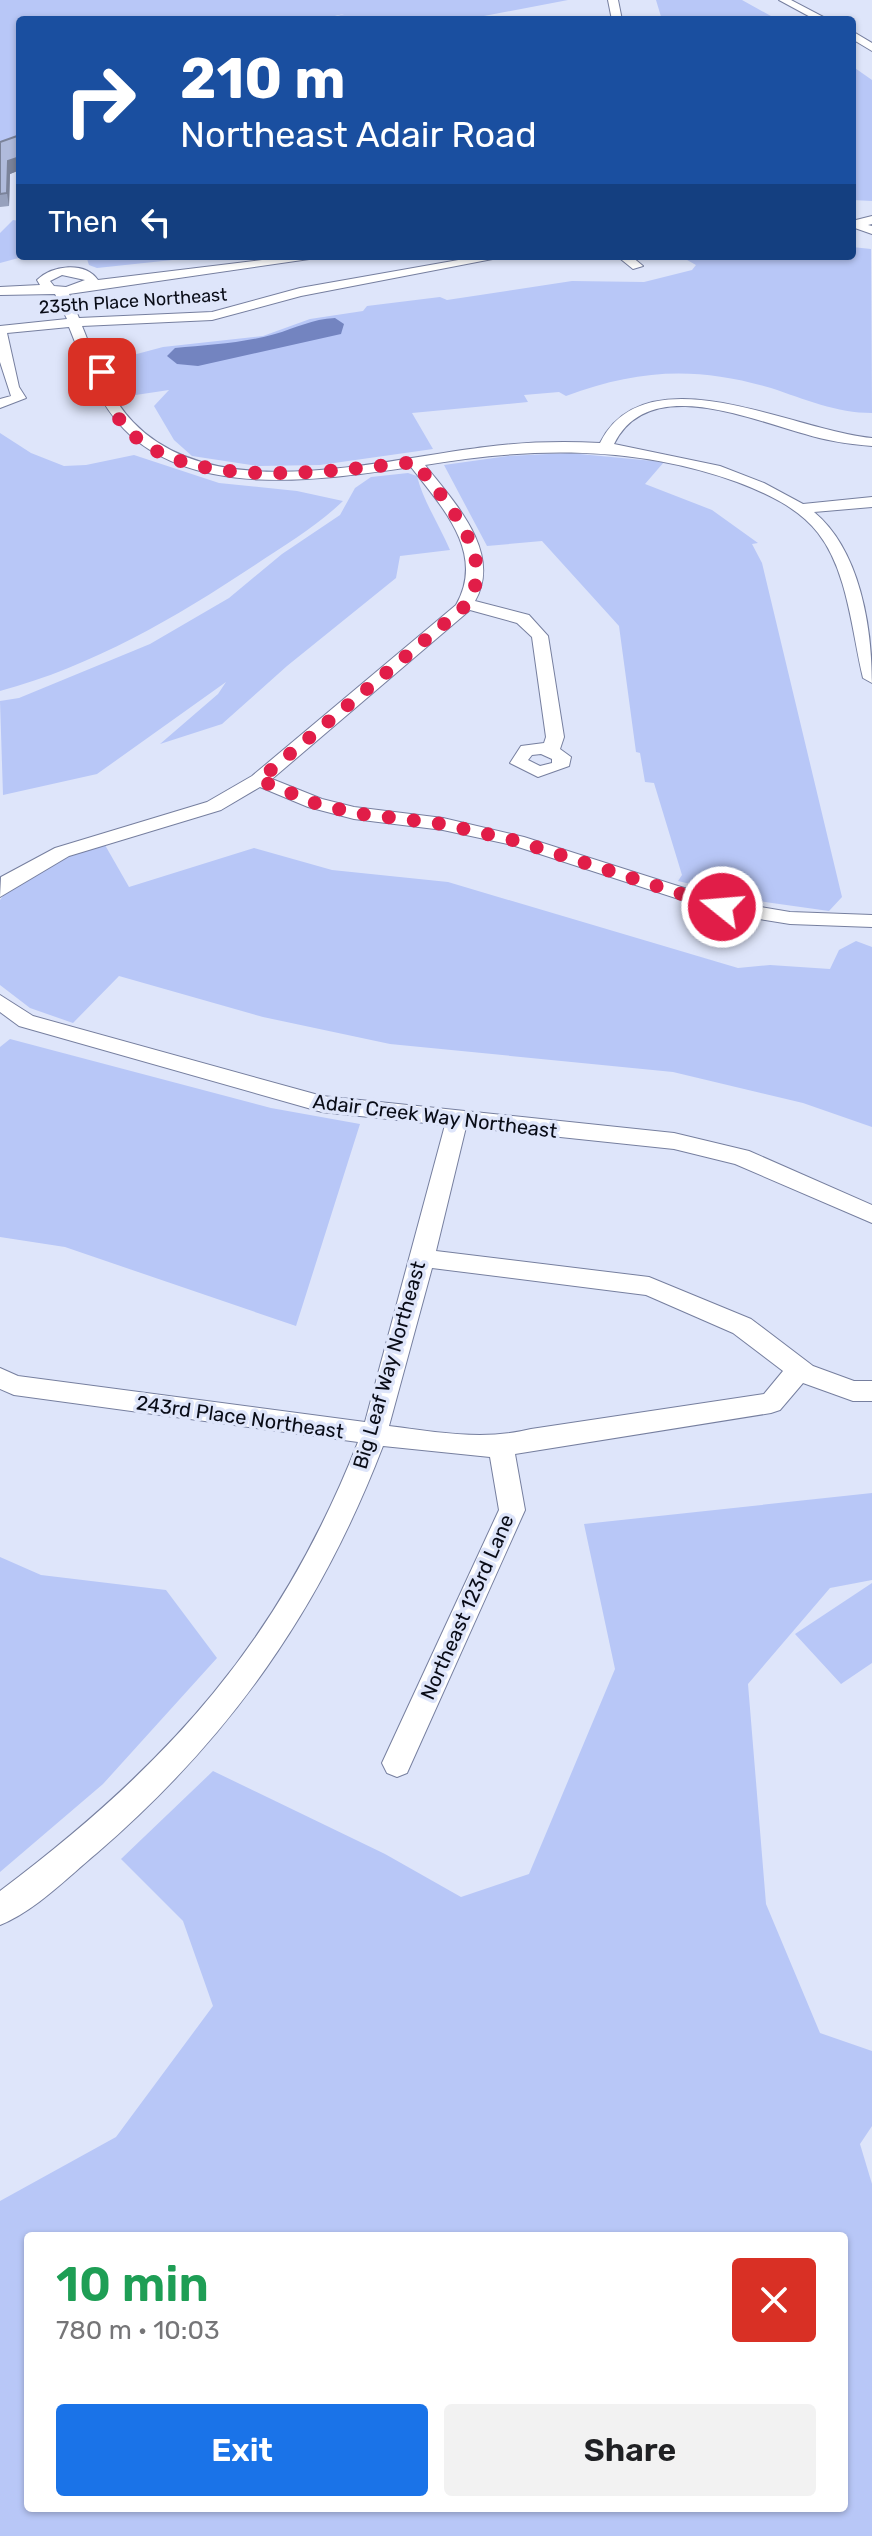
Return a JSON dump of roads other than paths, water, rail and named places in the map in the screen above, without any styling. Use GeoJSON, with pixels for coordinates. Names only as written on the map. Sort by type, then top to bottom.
{"type":"FeatureCollection","features":[{"type":"Feature","properties":{"kind":"street"},"geometry":{"type":"LineString","coordinates":[[784,0],[816,16]]}},
{"type":"Feature","properties":{"kind":"street"},"geometry":{"type":"LineString","coordinates":[[51,283],[57,260]]}},
{"type":"Feature","properties":{"kind":"street"},"geometry":{"type":"LineString","coordinates":[[71,260],[84,280],[80,296],[90,321],[106,392]]}},
{"type":"Feature","properties":{"kind":"street"},"geometry":{"type":"LineString","coordinates":[[84,280],[242,260]]}},
{"type":"Feature","properties":{"kind":"street"},"geometry":{"type":"LineString","coordinates":[[0,285],[51,283],[284,260]]}},
{"type":"Feature","properties":{"kind":"street","name":"235th Place Northeast"},"geometry":{"type":"LineString","coordinates":[[0,330],[90,321],[212,316],[300,292],[480,260]]}},
{"type":"Feature","properties":{"kind":"street"},"geometry":{"type":"LineString","coordinates":[[629,260],[637,266]]}},
{"type":"Feature","properties":{"kind":"street"},"geometry":{"type":"LineString","coordinates":[[0,291],[51,283]]}},
{"type":"Feature","properties":{"kind":"street"},"geometry":{"type":"LineString","coordinates":[[51,283],[66,298],[74,323],[122,423],[143,442],[189,462],[214,468],[302,475],[513,448],[606,446],[707,467],[761,487],[799,509],[829,537],[867,645],[872,678]]}},
{"type":"Feature","properties":{"kind":"street"},"geometry":{"type":"LineString","coordinates":[[0,330],[6,388],[19,398],[0,404]]}},
{"type":"Feature","properties":{"kind":"street"},"geometry":{"type":"LineString","coordinates":[[606,446],[627,416],[654,406],[693,403],[729,407],[830,438],[872,442]]}},
{"type":"Feature","properties":{"kind":"street"},"geometry":{"type":"LineString","coordinates":[[0,891],[8,881],[62,852],[214,806],[259,780],[466,604],[478,569],[473,547],[415,462]]}},
{"type":"Feature","properties":{"kind":"street"},"geometry":{"type":"LineString","coordinates":[[799,509],[872,502]]}},
{"type":"Feature","properties":{"kind":"street"},"geometry":{"type":"LineString","coordinates":[[466,604],[523,619],[540,636],[555,737],[551,749]]}},
{"type":"Feature","properties":{"kind":"street"},"geometry":{"type":"LineString","coordinates":[[259,780],[315,803],[354,813],[443,824],[517,841],[722,907],[790,918],[872,921]]}},
{"type":"Feature","properties":{"kind":"street","name":"Adair Creek Way Northeast"},"geometry":{"type":"LineString","coordinates":[[0,1002],[26,1021],[322,1104],[674,1141],[741,1157],[823,1190],[872,1215]]}},
{"type":"Feature","properties":{"kind":"street","name":"Big Leaf Way Northeast"},"geometry":{"type":"LineString","coordinates":[[0,1910],[100,1834],[161,1778],[249,1675],[309,1585],[373,1435],[457,1120]]}},
{"type":"Feature","properties":{"kind":"street"},"geometry":{"type":"LineString","coordinates":[[420,1258],[649,1286],[742,1326],[799,1370],[853,1391],[872,1391]]}},
{"type":"Feature","properties":{"kind":"street","name":"243rd Place Northeast"},"geometry":{"type":"LineString","coordinates":[[0,1378],[14,1385],[373,1435],[501,1447],[531,1439],[771,1403],[799,1370]]}},
{"type":"Feature","properties":{"kind":"street","name":"Northeast 123rd Lane"},"geometry":{"type":"LineString","coordinates":[[397,1763],[512,1510],[501,1447]]}}]}
